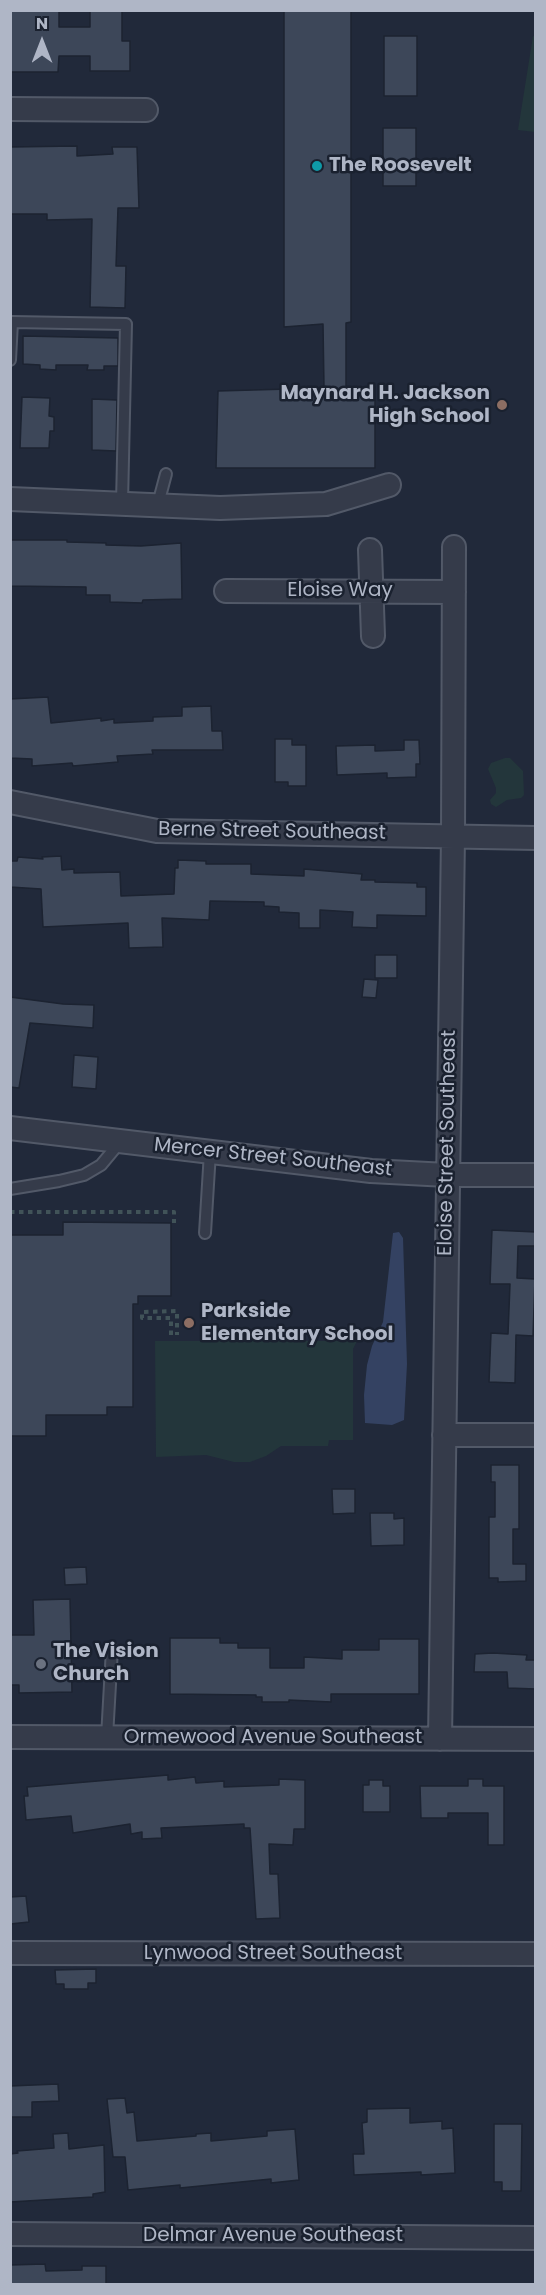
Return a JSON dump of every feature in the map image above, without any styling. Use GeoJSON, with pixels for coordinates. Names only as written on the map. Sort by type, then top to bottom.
{"type":"FeatureCollection","features":[{"type":"Feature","properties":{"kind":"street"},"geometry":{"type":"LineString","coordinates":[[10,109],[146,110]]}},
{"type":"Feature","properties":{"kind":"street"},"geometry":{"type":"LineString","coordinates":[[10,499],[220,508],[326,504],[389,485]]}},
{"type":"Feature","properties":{"kind":"street","name":"Eloise Street Southeast"},"geometry":{"type":"LineString","coordinates":[[440,1739],[453,837],[454,547]]}},
{"type":"Feature","properties":{"kind":"street"},"geometry":{"type":"LineString","coordinates":[[370,550],[373,636]]}},
{"type":"Feature","properties":{"kind":"street","name":"Eloise Way"},"geometry":{"type":"LineString","coordinates":[[226,591],[454,592]]}},
{"type":"Feature","properties":{"kind":"street","name":"Berne Street Southeast"},"geometry":{"type":"LineString","coordinates":[[10,802],[157,831],[536,838]]}},
{"type":"Feature","properties":{"kind":"street","name":"Mercer Street Southeast"},"geometry":{"type":"LineString","coordinates":[[10,1128],[371,1171],[447,1175],[536,1175]]}},
{"type":"Feature","properties":{"kind":"street"},"geometry":{"type":"LineString","coordinates":[[444,1435],[536,1435]]}},
{"type":"Feature","properties":{"kind":"street","name":"Ormewood Avenue Southeast"},"geometry":{"type":"LineString","coordinates":[[10,1737],[536,1739]]}},
{"type":"Feature","properties":{"kind":"street","name":"Lynwood Street Southeast"},"geometry":{"type":"LineString","coordinates":[[10,1953],[536,1954]]}},
{"type":"Feature","properties":{"kind":"street","name":"Delmar Avenue Southeast"},"geometry":{"type":"LineString","coordinates":[[10,2235],[536,2238]]}},
{"type":"Feature","properties":{"kind":"lane"},"geometry":{"type":"LineString","coordinates":[[10,360],[12,322],[126,324],[122,503]]}},
{"type":"Feature","properties":{"kind":"lane"},"geometry":{"type":"LineString","coordinates":[[158,504],[166,474]]}},
{"type":"Feature","properties":{"kind":"lane"},"geometry":{"type":"LineString","coordinates":[[10,1189],[59,1181],[84,1174],[101,1165],[121,1141]]}},
{"type":"Feature","properties":{"kind":"lane"},"geometry":{"type":"LineString","coordinates":[[205,1233],[210,1152]]}},
{"type":"Feature","properties":{"kind":"lane"},"geometry":{"type":"LineString","coordinates":[[107,1737],[112,1649]]}},
{"type":"Feature","properties":{"kind":"lane"},"geometry":{"type":"LineString","coordinates":[[10,1942],[34,1943]]}},
{"type":"Feature","properties":{"kind":"path"},"geometry":{"type":"LineString","coordinates":[[10,1212],[174,1212],[174,1223]]}},
{"type":"Feature","properties":{"kind":"path"},"geometry":{"type":"LineString","coordinates":[[171,1335],[171,1318],[142,1318],[142,1312],[177,1311],[177,1335]]}},
{"type":"Feature","properties":{"kind":"green space"},"geometry":{"type":"Polygon","coordinates":[[[533,36],[536,37],[535,132],[518,130],[533,36]]]}},
{"type":"Feature","properties":{"kind":"green space"},"geometry":{"type":"Polygon","coordinates":[[[510,758],[523,771],[524,795],[521,798],[507,800],[496,807],[491,804],[490,800],[496,793],[496,788],[488,769],[491,763],[510,758]]]}},
{"type":"Feature","properties":{"kind":"green space"},"geometry":{"type":"Polygon","coordinates":[[[155,1341],[357,1341],[353,1349],[353,1440],[329,1440],[328,1446],[281,1446],[266,1456],[250,1462],[234,1462],[206,1455],[156,1457],[155,1341]]]}},
{"type":"Feature","properties":{"kind":"water"},"geometry":{"type":"Polygon","coordinates":[[[399,1232],[403,1238],[407,1364],[404,1420],[392,1425],[365,1423],[364,1395],[367,1365],[372,1346],[383,1322],[393,1233],[399,1232]]]}},
{"type":"Feature","properties":{"kind":"building"},"geometry":{"type":"Polygon","coordinates":[[[10,10],[59,10],[59,27],[90,27],[90,10],[122,10],[122,41],[130,41],[130,71],[90,71],[90,56],[59,56],[58,72],[10,72],[10,10]]]}},
{"type":"Feature","properties":{"kind":"building","name":"The Roosevelt"},"geometry":{"type":"Polygon","coordinates":[[[284,10],[351,10],[351,322],[346,323],[346,388],[375,387],[375,468],[216,468],[218,391],[324,388],[323,324],[284,327],[284,10]]]}},
{"type":"Feature","properties":{"kind":"building"},"geometry":{"type":"Polygon","coordinates":[[[384,36],[417,36],[417,96],[384,96],[384,36]]]}},
{"type":"Feature","properties":{"kind":"building"},"geometry":{"type":"Polygon","coordinates":[[[383,128],[416,128],[416,186],[383,186],[383,128]]]}},
{"type":"Feature","properties":{"kind":"building"},"geometry":{"type":"Polygon","coordinates":[[[77,146],[77,156],[113,154],[112,147],[137,147],[139,208],[118,208],[116,266],[126,266],[125,308],[90,307],[92,219],[47,220],[47,214],[10,214],[10,147],[77,146]]]}},
{"type":"Feature","properties":{"kind":"building"},"geometry":{"type":"Polygon","coordinates":[[[23,336],[118,338],[118,366],[104,366],[104,370],[87,370],[88,365],[56,365],[56,370],[40,369],[40,365],[23,364],[23,336]]]}},
{"type":"Feature","properties":{"kind":"building"},"geometry":{"type":"Polygon","coordinates":[[[22,397],[50,398],[49,416],[54,417],[54,431],[50,431],[49,448],[20,448],[22,397]]]}},
{"type":"Feature","properties":{"kind":"building"},"geometry":{"type":"Polygon","coordinates":[[[92,399],[117,400],[116,451],[92,450],[92,399]]]}},
{"type":"Feature","properties":{"kind":"building"},"geometry":{"type":"Polygon","coordinates":[[[10,540],[67,540],[67,542],[141,546],[181,543],[182,599],[143,600],[142,603],[110,602],[110,595],[86,595],[86,587],[10,586],[10,540]]]}},
{"type":"Feature","properties":{"kind":"building"},"geometry":{"type":"Polygon","coordinates":[[[48,697],[51,723],[101,718],[101,721],[114,719],[114,723],[153,721],[153,717],[182,716],[182,707],[211,706],[212,731],[222,731],[223,750],[152,750],[153,754],[117,756],[118,762],[73,766],[72,763],[32,766],[32,759],[10,758],[10,699],[48,697]]]}},
{"type":"Feature","properties":{"kind":"building"},"geometry":{"type":"Polygon","coordinates":[[[275,739],[292,739],[292,745],[306,745],[306,786],[288,786],[288,782],[275,782],[275,739]]]}},
{"type":"Feature","properties":{"kind":"building"},"geometry":{"type":"Polygon","coordinates":[[[404,740],[419,740],[420,764],[416,764],[416,777],[387,778],[387,773],[337,775],[336,746],[375,745],[375,751],[404,750],[404,740]]]}},
{"type":"Feature","properties":{"kind":"building"},"geometry":{"type":"Polygon","coordinates":[[[61,856],[62,870],[74,869],[74,873],[120,872],[121,896],[174,894],[175,868],[178,868],[178,860],[206,861],[206,864],[251,864],[251,874],[304,876],[304,869],[362,874],[361,880],[375,880],[375,882],[417,883],[417,887],[426,887],[426,916],[377,915],[377,928],[352,927],[353,912],[320,910],[320,928],[299,928],[299,913],[279,912],[279,907],[264,906],[264,902],[210,901],[209,920],[162,918],[163,947],[129,948],[128,923],[43,927],[41,889],[10,887],[10,861],[17,861],[18,857],[43,859],[42,857],[61,856]]]}},
{"type":"Feature","properties":{"kind":"building"},"geometry":{"type":"Polygon","coordinates":[[[375,955],[397,955],[397,978],[375,978],[375,955]]]}},
{"type":"Feature","properties":{"kind":"building"},"geometry":{"type":"Polygon","coordinates":[[[364,979],[378,980],[376,998],[362,997],[364,979]]]}},
{"type":"Feature","properties":{"kind":"building"},"geometry":{"type":"Polygon","coordinates":[[[10,997],[63,1004],[94,1005],[93,1028],[30,1023],[19,1088],[10,1087],[10,997]]]}},
{"type":"Feature","properties":{"kind":"building"},"geometry":{"type":"Polygon","coordinates":[[[74,1055],[98,1057],[96,1089],[72,1087],[74,1055]]]}},
{"type":"Feature","properties":{"kind":"building"},"geometry":{"type":"Polygon","coordinates":[[[63,1222],[171,1223],[171,1296],[138,1296],[138,1304],[133,1304],[133,1407],[107,1407],[107,1415],[46,1415],[46,1436],[10,1436],[10,1235],[63,1235],[63,1222]]]}},
{"type":"Feature","properties":{"kind":"building"},"geometry":{"type":"Polygon","coordinates":[[[492,1230],[536,1232],[536,1246],[518,1246],[517,1278],[535,1279],[533,1336],[516,1335],[515,1383],[489,1382],[491,1333],[508,1334],[510,1284],[490,1284],[492,1230]]]}},
{"type":"Feature","properties":{"kind":"building"},"geometry":{"type":"Polygon","coordinates":[[[491,1465],[519,1465],[519,1529],[513,1529],[513,1564],[526,1564],[526,1581],[498,1582],[498,1578],[489,1578],[489,1517],[495,1517],[495,1482],[491,1482],[491,1465]]]}},
{"type":"Feature","properties":{"kind":"building"},"geometry":{"type":"Polygon","coordinates":[[[332,1489],[355,1489],[355,1513],[333,1514],[332,1489]]]}},
{"type":"Feature","properties":{"kind":"building"},"geometry":{"type":"Polygon","coordinates":[[[370,1513],[394,1513],[394,1519],[404,1518],[404,1545],[371,1546],[370,1513]]]}},
{"type":"Feature","properties":{"kind":"building"},"geometry":{"type":"Polygon","coordinates":[[[86,1567],[87,1584],[65,1585],[64,1568],[86,1567]]]}},
{"type":"Feature","properties":{"kind":"building","name":"The Vision Church"},"geometry":{"type":"Polygon","coordinates":[[[70,1599],[72,1692],[19,1693],[19,1685],[10,1685],[10,1635],[34,1635],[33,1600],[70,1599]]]}},
{"type":"Feature","properties":{"kind":"building"},"geometry":{"type":"Polygon","coordinates":[[[170,1638],[220,1638],[220,1643],[238,1643],[238,1648],[270,1648],[270,1668],[304,1668],[304,1657],[342,1659],[342,1650],[379,1650],[379,1639],[419,1639],[419,1694],[331,1694],[331,1702],[289,1700],[289,1702],[262,1702],[262,1697],[256,1697],[256,1695],[170,1694],[170,1638]]]}},
{"type":"Feature","properties":{"kind":"building"},"geometry":{"type":"Polygon","coordinates":[[[475,1654],[527,1655],[526,1660],[536,1660],[536,1689],[508,1688],[507,1672],[474,1672],[475,1654]]]}},
{"type":"Feature","properties":{"kind":"building"},"geometry":{"type":"Polygon","coordinates":[[[168,1775],[168,1780],[195,1777],[196,1783],[224,1781],[224,1787],[279,1785],[279,1779],[305,1780],[305,1829],[294,1829],[293,1845],[269,1844],[270,1874],[278,1874],[280,1918],[256,1919],[250,1828],[244,1828],[244,1824],[161,1828],[162,1838],[142,1839],[142,1832],[131,1834],[130,1824],[73,1833],[71,1816],[26,1820],[24,1796],[28,1796],[27,1787],[168,1775]]]}},
{"type":"Feature","properties":{"kind":"building"},"geometry":{"type":"Polygon","coordinates":[[[468,1779],[483,1779],[483,1786],[504,1786],[504,1845],[488,1845],[488,1813],[448,1813],[448,1818],[421,1818],[420,1786],[468,1786],[468,1779]]]}},
{"type":"Feature","properties":{"kind":"building"},"geometry":{"type":"Polygon","coordinates":[[[369,1780],[383,1780],[383,1786],[390,1786],[390,1812],[363,1812],[363,1785],[369,1785],[369,1780]]]}},
{"type":"Feature","properties":{"kind":"building"},"geometry":{"type":"Polygon","coordinates":[[[26,1896],[29,1922],[10,1924],[10,1897],[26,1896]]]}},
{"type":"Feature","properties":{"kind":"building"},"geometry":{"type":"Polygon","coordinates":[[[96,1969],[96,1983],[88,1983],[88,1989],[64,1989],[64,1984],[56,1984],[55,1970],[96,1969]]]}},
{"type":"Feature","properties":{"kind":"building"},"geometry":{"type":"Polygon","coordinates":[[[58,2084],[59,2101],[32,2102],[32,2117],[10,2117],[10,2086],[58,2084]]]}},
{"type":"Feature","properties":{"kind":"building"},"geometry":{"type":"Polygon","coordinates":[[[125,2098],[127,2113],[134,2112],[137,2141],[211,2133],[211,2141],[267,2136],[267,2131],[295,2129],[299,2180],[271,2183],[271,2179],[180,2188],[180,2185],[128,2190],[125,2157],[113,2157],[107,2099],[125,2098]]]}},
{"type":"Feature","properties":{"kind":"building"},"geometry":{"type":"Polygon","coordinates":[[[410,2108],[410,2123],[442,2121],[442,2129],[453,2128],[455,2173],[354,2175],[353,2154],[364,2154],[362,2123],[367,2122],[367,2109],[410,2108]]]}},
{"type":"Feature","properties":{"kind":"building"},"geometry":{"type":"Polygon","coordinates":[[[494,2124],[522,2124],[521,2191],[502,2191],[502,2182],[494,2182],[494,2124]]]}},
{"type":"Feature","properties":{"kind":"building"},"geometry":{"type":"Polygon","coordinates":[[[68,2133],[69,2149],[104,2145],[105,2192],[93,2194],[93,2197],[10,2202],[10,2154],[18,2153],[17,2151],[54,2148],[53,2134],[68,2133]]]}},
{"type":"Feature","properties":{"kind":"building"},"geometry":{"type":"Polygon","coordinates":[[[45,2264],[46,2271],[82,2270],[82,2266],[106,2266],[106,2284],[10,2284],[10,2265],[45,2264]]]}},
{"type":"Feature","properties":{"kind":"place","name":"The Roosevelt"},"geometry":{"type":"Point","coordinates":[317,166]}},
{"type":"Feature","properties":{"kind":"place","name":"Maynard H. Jackson High School"},"geometry":{"type":"Point","coordinates":[502,405]}},
{"type":"Feature","properties":{"kind":"place","name":"Parkside Elementary School"},"geometry":{"type":"Point","coordinates":[189,1323]}},
{"type":"Feature","properties":{"kind":"place","name":"The Vision Church"},"geometry":{"type":"Point","coordinates":[41,1664]}}]}
